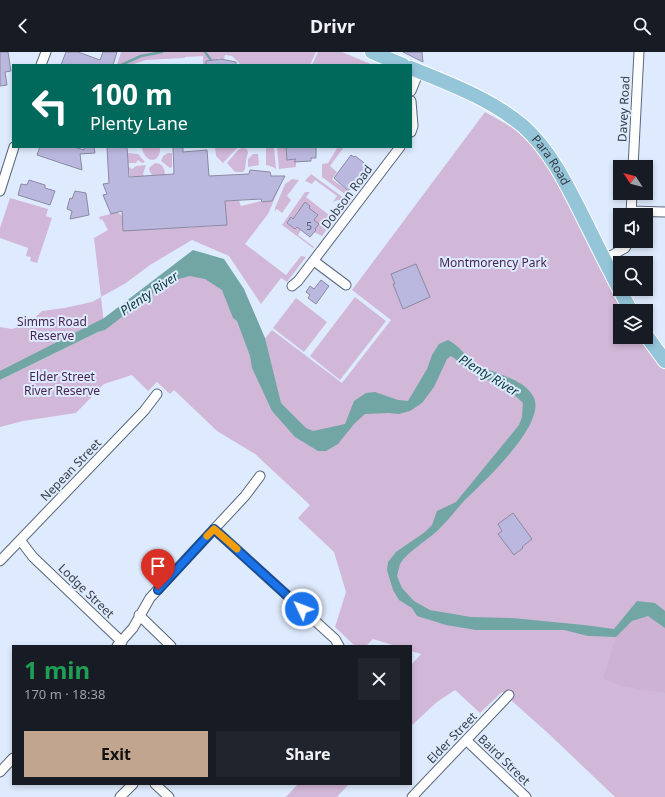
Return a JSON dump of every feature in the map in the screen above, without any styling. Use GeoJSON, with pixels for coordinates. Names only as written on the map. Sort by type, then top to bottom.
{"type":"FeatureCollection","features":[{"type":"Feature","properties":{"kind":"main road"},"geometry":{"type":"LineString","coordinates":[[372,52],[396,59]]}},
{"type":"Feature","properties":{"kind":"main road","name":"Para Road"},"geometry":{"type":"LineString","coordinates":[[415,70],[467,92],[498,108],[531,133],[551,158],[570,191],[628,304]]}},
{"type":"Feature","properties":{"kind":"main road"},"geometry":{"type":"LineString","coordinates":[[653,344],[665,360]]}},
{"type":"Feature","properties":{"kind":"street"},"geometry":{"type":"LineString","coordinates":[[41,64],[46,52]]}},
{"type":"Feature","properties":{"kind":"street","name":"Davey Road"},"geometry":{"type":"LineString","coordinates":[[633,160],[639,52]]}},
{"type":"Feature","properties":{"kind":"street"},"geometry":{"type":"LineString","coordinates":[[412,86],[415,70]]}},
{"type":"Feature","properties":{"kind":"street"},"geometry":{"type":"LineString","coordinates":[[412,114],[412,129]]}},
{"type":"Feature","properties":{"kind":"street"},"geometry":{"type":"LineString","coordinates":[[0,191],[14,148]]}},
{"type":"Feature","properties":{"kind":"street","name":"Dobson Road"},"geometry":{"type":"LineString","coordinates":[[292,286],[298,281],[314,261],[399,148]]}},
{"type":"Feature","properties":{"kind":"street"},"geometry":{"type":"LineString","coordinates":[[653,212],[665,212]]}},
{"type":"Feature","properties":{"kind":"street"},"geometry":{"type":"LineString","coordinates":[[605,259],[625,248]]}},
{"type":"Feature","properties":{"kind":"street"},"geometry":{"type":"LineString","coordinates":[[314,261],[346,285]]}},
{"type":"Feature","properties":{"kind":"street","name":"Nepean Street"},"geometry":{"type":"LineString","coordinates":[[0,561],[144,410],[157,394]]}},
{"type":"Feature","properties":{"kind":"street"},"geometry":{"type":"LineString","coordinates":[[120,644],[133,628],[150,598],[245,496],[260,476]]}},
{"type":"Feature","properties":{"kind":"street"},"geometry":{"type":"LineString","coordinates":[[214,529],[335,639],[338,645]]}},
{"type":"Feature","properties":{"kind":"street","name":"Lodge Street"},"geometry":{"type":"LineString","coordinates":[[17,543],[33,557],[120,644]]}},
{"type":"Feature","properties":{"kind":"street"},"geometry":{"type":"LineString","coordinates":[[139,615],[170,645]]}},
{"type":"Feature","properties":{"kind":"street","name":"Elder Street"},"geometry":{"type":"LineString","coordinates":[[412,797],[509,695]]}},
{"type":"Feature","properties":{"kind":"street","name":"Baird Street"},"geometry":{"type":"LineString","coordinates":[[466,740],[526,797]]}},
{"type":"Feature","properties":{"kind":"street"},"geometry":{"type":"LineString","coordinates":[[0,772],[12,759]]}},
{"type":"Feature","properties":{"kind":"street"},"geometry":{"type":"LineString","coordinates":[[120,797],[132,785]]}},
{"type":"Feature","properties":{"kind":"street"},"geometry":{"type":"LineString","coordinates":[[156,785],[169,797]]}},
{"type":"Feature","properties":{"kind":"green space"},"geometry":{"type":"Polygon","coordinates":[[[121,52],[316,52],[310,64],[240,64],[232,56],[225,55],[224,59],[219,58],[214,61],[215,64],[203,64],[203,56],[146,60],[134,64],[117,64],[121,52]]]}},
{"type":"Feature","properties":{"kind":"green space"},"geometry":{"type":"Polygon","coordinates":[[[318,52],[342,52],[371,64],[312,64],[318,52]]]}},
{"type":"Feature","properties":{"kind":"green space"},"geometry":{"type":"Polygon","coordinates":[[[485,112],[520,132],[543,157],[566,195],[613,287],[613,296],[617,296],[621,304],[613,304],[613,344],[646,344],[665,369],[665,797],[615,797],[502,692],[480,713],[455,690],[437,702],[412,725],[412,664],[421,654],[412,651],[412,645],[393,645],[373,639],[367,645],[354,645],[335,627],[346,592],[334,552],[298,518],[310,505],[255,454],[217,431],[174,390],[170,394],[157,382],[148,391],[132,375],[104,384],[76,413],[23,421],[0,427],[0,380],[98,332],[105,330],[105,324],[0,376],[0,327],[12,329],[29,323],[42,311],[92,302],[101,297],[104,324],[167,278],[218,273],[258,347],[272,330],[342,383],[391,320],[352,290],[485,112]]]}},
{"type":"Feature","properties":{"kind":"green space"},"geometry":{"type":"Polygon","coordinates":[[[142,148],[160,148],[160,153],[156,159],[149,159],[142,148]]]}},
{"type":"Feature","properties":{"kind":"green space"},"geometry":{"type":"Polygon","coordinates":[[[215,148],[237,148],[223,163],[216,156],[215,148]]]}},
{"type":"Feature","properties":{"kind":"green space"},"geometry":{"type":"Polygon","coordinates":[[[242,148],[247,149],[248,152],[245,169],[243,172],[235,172],[227,163],[238,150],[242,148]]]}},
{"type":"Feature","properties":{"kind":"green space"},"geometry":{"type":"Polygon","coordinates":[[[266,148],[274,148],[276,169],[266,165],[266,148]]]}},
{"type":"Feature","properties":{"kind":"green space"},"geometry":{"type":"Polygon","coordinates":[[[277,148],[286,148],[287,160],[296,159],[296,167],[279,169],[277,148]]]}},
{"type":"Feature","properties":{"kind":"green space"},"geometry":{"type":"Polygon","coordinates":[[[337,148],[343,148],[330,166],[337,172],[332,179],[353,195],[350,198],[322,177],[322,164],[328,163],[337,148]]]}},
{"type":"Feature","properties":{"kind":"green space"},"geometry":{"type":"Polygon","coordinates":[[[128,153],[138,154],[145,162],[142,163],[138,160],[136,163],[128,163],[128,153]]]}},
{"type":"Feature","properties":{"kind":"green space"},"geometry":{"type":"Polygon","coordinates":[[[168,153],[172,153],[172,167],[170,168],[161,161],[163,156],[168,153]]]}},
{"type":"Feature","properties":{"kind":"green space"},"geometry":{"type":"Polygon","coordinates":[[[253,154],[258,154],[259,165],[248,167],[248,159],[253,154]]]}},
{"type":"Feature","properties":{"kind":"green space"},"geometry":{"type":"Polygon","coordinates":[[[155,163],[163,166],[165,175],[152,175],[149,168],[155,163]]]}},
{"type":"Feature","properties":{"kind":"green space"},"geometry":{"type":"Polygon","coordinates":[[[146,165],[143,174],[144,176],[130,176],[129,167],[132,169],[136,166],[146,165]]]}},
{"type":"Feature","properties":{"kind":"green space"},"geometry":{"type":"Polygon","coordinates":[[[311,174],[348,201],[347,203],[338,200],[333,202],[337,196],[315,180],[312,184],[305,181],[311,174]]]}},
{"type":"Feature","properties":{"kind":"green space"},"geometry":{"type":"Polygon","coordinates":[[[292,179],[299,180],[287,196],[291,200],[282,213],[277,209],[275,211],[285,184],[292,179]]]}},
{"type":"Feature","properties":{"kind":"green space"},"geometry":{"type":"Polygon","coordinates":[[[281,184],[268,214],[245,244],[286,275],[301,256],[306,257],[287,282],[281,278],[261,304],[229,256],[192,240],[150,265],[126,283],[101,297],[94,238],[108,230],[102,219],[100,220],[99,217],[117,212],[122,216],[125,216],[125,218],[122,218],[123,231],[144,229],[176,216],[177,228],[198,227],[198,215],[205,215],[205,227],[226,225],[226,213],[223,201],[239,201],[241,206],[261,201],[272,201],[281,184]]]}},
{"type":"Feature","properties":{"kind":"green space"},"geometry":{"type":"Polygon","coordinates":[[[305,192],[310,192],[306,197],[329,215],[338,205],[341,204],[344,206],[322,236],[314,232],[314,220],[318,215],[312,211],[299,228],[301,230],[298,235],[314,247],[313,248],[282,225],[305,192]]]}},
{"type":"Feature","properties":{"kind":"green space"},"geometry":{"type":"Polygon","coordinates":[[[10,198],[48,209],[46,216],[52,218],[37,263],[30,261],[31,257],[26,256],[28,248],[0,238],[0,228],[10,198]]]}},
{"type":"Feature","properties":{"kind":"green space"},"geometry":{"type":"Polygon","coordinates":[[[355,297],[386,321],[340,380],[310,356],[355,297]]]}},
{"type":"Feature","properties":{"kind":"green space"},"geometry":{"type":"Polygon","coordinates":[[[296,298],[327,322],[304,352],[273,328],[296,298]]]}},
{"type":"Feature","properties":{"kind":"green space"},"geometry":{"type":"Polygon","coordinates":[[[297,785],[348,785],[337,797],[286,797],[297,785]]]}},
{"type":"Feature","properties":{"kind":"shaded area"},"geometry":{"type":"Polygon","coordinates":[[[648,616],[665,628],[665,693],[620,686],[603,678],[616,637],[632,621],[648,616]]]}},
{"type":"Feature","properties":{"kind":"water","name":"Plenty River"},"geometry":{"type":"Polygon","coordinates":[[[193,250],[224,259],[244,289],[265,338],[281,403],[306,428],[313,431],[345,424],[354,401],[366,393],[375,392],[398,400],[408,401],[427,369],[432,355],[439,344],[448,340],[456,345],[471,361],[477,365],[514,380],[531,392],[534,398],[535,410],[530,424],[510,454],[497,469],[463,502],[443,525],[412,551],[400,564],[397,576],[402,588],[414,601],[430,610],[471,617],[512,618],[614,629],[637,601],[655,603],[665,611],[665,628],[648,616],[632,621],[616,637],[588,636],[564,630],[476,630],[446,625],[417,616],[412,608],[399,600],[393,590],[387,570],[388,562],[396,552],[425,532],[432,525],[437,511],[456,502],[519,425],[522,417],[523,403],[518,398],[500,386],[471,371],[451,356],[447,359],[434,387],[422,403],[410,411],[399,414],[365,414],[354,424],[338,444],[326,451],[318,451],[295,437],[272,411],[252,368],[250,356],[237,321],[233,318],[222,290],[205,279],[190,276],[175,280],[153,293],[105,330],[98,332],[0,380],[0,371],[104,318],[193,250]]]}},
{"type":"Feature","properties":{"kind":"building"},"geometry":{"type":"Polygon","coordinates":[[[0,52],[8,52],[11,71],[5,72],[7,85],[0,86],[0,52]]]}},
{"type":"Feature","properties":{"kind":"building"},"geometry":{"type":"Polygon","coordinates":[[[66,52],[78,52],[100,60],[103,52],[117,52],[113,64],[61,64],[66,52]]]}},
{"type":"Feature","properties":{"kind":"building"},"geometry":{"type":"Polygon","coordinates":[[[403,52],[422,52],[423,62],[403,52]]]}},
{"type":"Feature","properties":{"kind":"building"},"geometry":{"type":"Polygon","coordinates":[[[221,59],[236,62],[236,64],[206,64],[206,61],[221,59]]]}},
{"type":"Feature","properties":{"kind":"building"},"geometry":{"type":"Polygon","coordinates":[[[40,148],[77,148],[84,150],[84,148],[94,148],[95,153],[80,154],[82,170],[37,155],[40,148]]]}},
{"type":"Feature","properties":{"kind":"building"},"geometry":{"type":"Polygon","coordinates":[[[107,148],[127,148],[129,177],[174,174],[173,148],[183,148],[183,152],[207,150],[209,176],[249,174],[250,170],[270,172],[271,176],[285,176],[272,201],[262,202],[261,199],[225,201],[227,225],[123,231],[122,211],[111,214],[103,195],[107,194],[103,184],[109,183],[107,148]]]}},
{"type":"Feature","properties":{"kind":"building"},"geometry":{"type":"Polygon","coordinates":[[[286,148],[316,148],[316,158],[311,158],[311,161],[294,162],[296,159],[287,160],[286,148]]]}},
{"type":"Feature","properties":{"kind":"building"},"geometry":{"type":"Polygon","coordinates":[[[351,155],[354,157],[355,156],[367,165],[348,191],[334,178],[351,155]]]}},
{"type":"Feature","properties":{"kind":"building"},"geometry":{"type":"Polygon","coordinates":[[[29,180],[45,185],[45,188],[55,191],[50,205],[18,195],[21,184],[27,185],[29,180]]]}},
{"type":"Feature","properties":{"kind":"building"},"geometry":{"type":"Polygon","coordinates":[[[75,191],[86,193],[89,215],[70,219],[72,211],[67,209],[70,198],[72,199],[75,191]]]}},
{"type":"Feature","properties":{"kind":"building"},"geometry":{"type":"Polygon","coordinates":[[[305,202],[310,206],[309,208],[318,215],[314,220],[319,224],[310,237],[297,227],[295,229],[287,223],[291,217],[293,219],[305,202]]]}},
{"type":"Feature","properties":{"kind":"building"},"geometry":{"type":"Polygon","coordinates":[[[416,264],[430,297],[403,309],[393,284],[395,284],[391,274],[416,264]]]}},
{"type":"Feature","properties":{"kind":"building"},"geometry":{"type":"Polygon","coordinates":[[[321,280],[329,286],[316,304],[308,298],[310,295],[306,292],[310,286],[314,289],[321,280]]]}},
{"type":"Feature","properties":{"kind":"building"},"geometry":{"type":"Polygon","coordinates":[[[513,513],[532,539],[514,555],[498,534],[502,531],[498,524],[513,513]]]}},
{"type":"Feature","properties":{"kind":"waterway"},"geometry":{"type":"LineString","coordinates":[[123,64],[141,56],[162,52]]}},
{"type":"Feature","properties":{"kind":"waterway"},"geometry":{"type":"LineString","coordinates":[[205,52],[211,60]]}},
{"type":"Feature","properties":{"kind":"slow traffic"},"geometry":{"type":"LineString","coordinates":[[207,536],[214,529],[237,549]]}},
{"type":"Feature","properties":{"kind":"route"},"geometry":{"type":"LineString","coordinates":[[158,590],[214,529],[302,609]]}},
{"type":"Feature","properties":{"kind":"park label","name":"Montmorency Park"},"geometry":{"type":"Point","coordinates":[493,263]}},
{"type":"Feature","properties":{"kind":"park label","name":"Simms Road Reserve"},"geometry":{"type":"Point","coordinates":[52,329]}},
{"type":"Feature","properties":{"kind":"park label","name":"Elder Street River Reserve"},"geometry":{"type":"Point","coordinates":[62,384]}}]}
